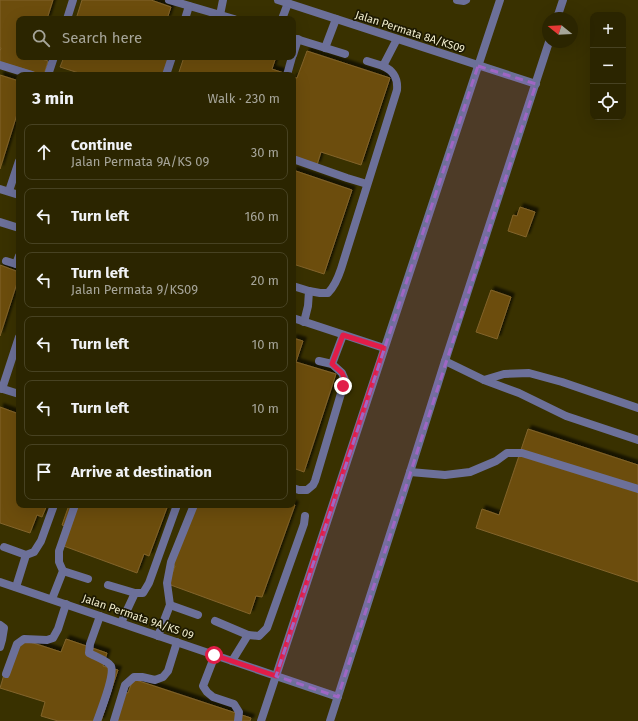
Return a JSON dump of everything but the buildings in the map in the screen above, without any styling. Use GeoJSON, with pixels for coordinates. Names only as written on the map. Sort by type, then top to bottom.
{"type":"FeatureCollection","features":[{"type":"Feature","properties":{"kind":"street"},"geometry":{"type":"LineString","coordinates":[[68,16],[73,0]]}},
{"type":"Feature","properties":{"kind":"street"},"geometry":{"type":"LineString","coordinates":[[169,0],[224,16]]}},
{"type":"Feature","properties":{"kind":"street"},"geometry":{"type":"LineString","coordinates":[[220,15],[223,0]]}},
{"type":"Feature","properties":{"kind":"street","name":"Jalan Permata 8A/KS09"},"geometry":{"type":"LineString","coordinates":[[278,0],[536,84]]}},
{"type":"Feature","properties":{"kind":"street"},"geometry":{"type":"LineString","coordinates":[[457,0],[466,0]]}},
{"type":"Feature","properties":{"kind":"street"},"geometry":{"type":"LineString","coordinates":[[261,721],[499,0]]}},
{"type":"Feature","properties":{"kind":"street"},"geometry":{"type":"LineString","coordinates":[[559,12],[563,0]]}},
{"type":"Feature","properties":{"kind":"street"},"geometry":{"type":"LineString","coordinates":[[283,16],[288,3]]}},
{"type":"Feature","properties":{"kind":"street"},"geometry":{"type":"LineString","coordinates":[[186,16],[189,6]]}},
{"type":"Feature","properties":{"kind":"street"},"geometry":{"type":"LineString","coordinates":[[325,48],[336,19]]}},
{"type":"Feature","properties":{"kind":"street"},"geometry":{"type":"LineString","coordinates":[[296,38],[345,54]]}},
{"type":"Feature","properties":{"kind":"street"},"geometry":{"type":"LineString","coordinates":[[383,66],[397,39]]}},
{"type":"Feature","properties":{"kind":"street"},"geometry":{"type":"LineString","coordinates":[[330,721],[547,48]]}},
{"type":"Feature","properties":{"kind":"street"},"geometry":{"type":"LineString","coordinates":[[49,72],[53,60]]}},
{"type":"Feature","properties":{"kind":"street"},"geometry":{"type":"LineString","coordinates":[[167,72],[171,60]]}},
{"type":"Feature","properties":{"kind":"street"},"geometry":{"type":"LineString","coordinates":[[288,72],[292,60]]}},
{"type":"Feature","properties":{"kind":"street"},"geometry":{"type":"LineString","coordinates":[[296,287],[309,291],[328,293],[337,280],[397,90],[398,82],[387,68],[367,61]]}},
{"type":"Feature","properties":{"kind":"street"},"geometry":{"type":"LineString","coordinates":[[0,66],[21,72]]}},
{"type":"Feature","properties":{"kind":"street"},"geometry":{"type":"LineString","coordinates":[[296,160],[367,184]]}},
{"type":"Feature","properties":{"kind":"street"},"geometry":{"type":"LineString","coordinates":[[9,191],[16,170]]}},
{"type":"Feature","properties":{"kind":"street"},"geometry":{"type":"LineString","coordinates":[[0,188],[16,194]]}},
{"type":"Feature","properties":{"kind":"street"},"geometry":{"type":"LineString","coordinates":[[0,222],[16,227]]}},
{"type":"Feature","properties":{"kind":"street"},"geometry":{"type":"LineString","coordinates":[[6,261],[16,264]]}},
{"type":"Feature","properties":{"kind":"street"},"geometry":{"type":"LineString","coordinates":[[304,322],[308,306],[309,291]]}},
{"type":"Feature","properties":{"kind":"street"},"geometry":{"type":"LineString","coordinates":[[296,319],[384,348]]}},
{"type":"Feature","properties":{"kind":"street"},"geometry":{"type":"LineString","coordinates":[[332,364],[343,335]]}},
{"type":"Feature","properties":{"kind":"street"},"geometry":{"type":"LineString","coordinates":[[16,346],[1,388],[16,393]]}},
{"type":"Feature","properties":{"kind":"street"},"geometry":{"type":"LineString","coordinates":[[296,489],[307,490],[315,481],[345,380],[342,373],[332,364],[319,361]]}},
{"type":"Feature","properties":{"kind":"street"},"geometry":{"type":"LineString","coordinates":[[445,361],[484,380],[519,393],[566,416],[638,440]]}},
{"type":"Feature","properties":{"kind":"street"},"geometry":{"type":"LineString","coordinates":[[484,380],[504,374],[529,373],[562,382],[638,408]]}},
{"type":"Feature","properties":{"kind":"street"},"geometry":{"type":"LineString","coordinates":[[410,472],[445,475],[470,472],[496,461],[507,453],[522,453],[638,489]]}},
{"type":"Feature","properties":{"kind":"street"},"geometry":{"type":"LineString","coordinates":[[4,547],[26,555],[34,552],[41,541],[53,508]]}},
{"type":"Feature","properties":{"kind":"street"},"geometry":{"type":"LineString","coordinates":[[52,599],[63,571],[59,562],[59,551],[74,508]]}},
{"type":"Feature","properties":{"kind":"street"},"geometry":{"type":"LineString","coordinates":[[108,584],[135,593],[143,593],[149,583],[176,508]]}},
{"type":"Feature","properties":{"kind":"street"},"geometry":{"type":"LineString","coordinates":[[158,636],[170,605],[167,583],[171,562],[193,508]]}},
{"type":"Feature","properties":{"kind":"street"},"geometry":{"type":"LineString","coordinates":[[215,621],[248,634],[259,636],[267,628],[304,524],[305,516]]}},
{"type":"Feature","properties":{"kind":"street"},"geometry":{"type":"LineString","coordinates":[[16,587],[26,555]]}},
{"type":"Feature","properties":{"kind":"street"},"geometry":{"type":"LineString","coordinates":[[63,571],[88,579]]}},
{"type":"Feature","properties":{"kind":"street","name":"Jalan Permata 9A/KS 09"},"geometry":{"type":"LineString","coordinates":[[0,582],[338,697]]}},
{"type":"Feature","properties":{"kind":"street"},"geometry":{"type":"LineString","coordinates":[[121,623],[135,593]]}},
{"type":"Feature","properties":{"kind":"street"},"geometry":{"type":"LineString","coordinates":[[6,674],[17,644],[24,639],[48,640],[53,638],[58,629],[66,604]]}},
{"type":"Feature","properties":{"kind":"street"},"geometry":{"type":"LineString","coordinates":[[170,605],[198,615]]}},
{"type":"Feature","properties":{"kind":"street"},"geometry":{"type":"LineString","coordinates":[[97,721],[111,678],[111,666],[107,662],[89,653],[90,644],[100,616]]}},
{"type":"Feature","properties":{"kind":"street"},"geometry":{"type":"LineString","coordinates":[[0,625],[4,628],[0,646]]}},
{"type":"Feature","properties":{"kind":"street"},"geometry":{"type":"LineString","coordinates":[[232,661],[248,634]]}},
{"type":"Feature","properties":{"kind":"street"},"geometry":{"type":"LineString","coordinates":[[114,721],[125,685],[134,677],[155,680],[163,676],[168,671],[177,642]]}},
{"type":"Feature","properties":{"kind":"street"},"geometry":{"type":"LineString","coordinates":[[214,655],[203,686],[213,697],[234,704],[239,712],[238,721]]}},
{"type":"Feature","properties":{"kind":"highlighted area"},"geometry":{"type":"Polygon","coordinates":[[[478,66],[536,84],[338,697],[276,676],[478,66]]]}},
{"type":"Feature","properties":{"kind":"route"},"geometry":{"type":"LineString","coordinates":[[214,655],[276,676],[384,348],[343,335],[332,364],[342,373],[345,380],[343,386]]}}]}
